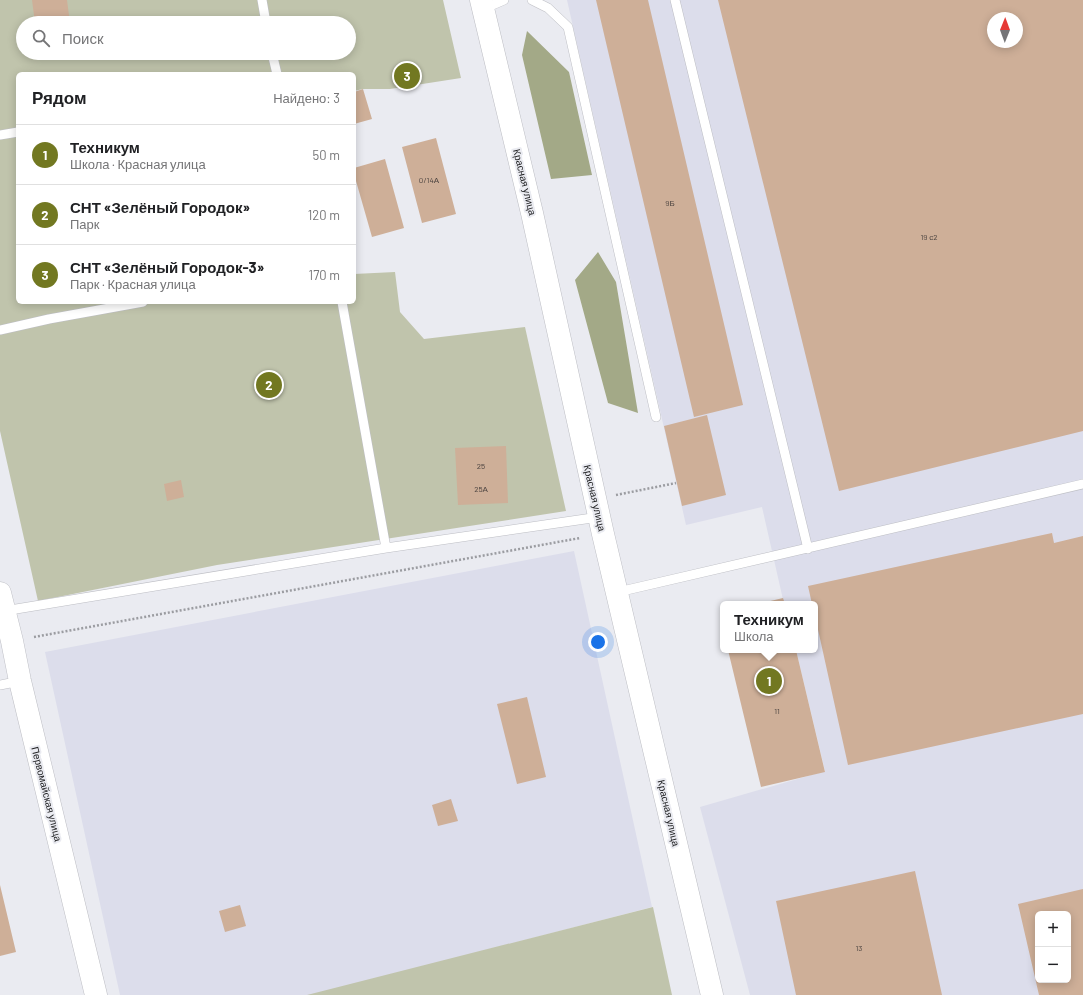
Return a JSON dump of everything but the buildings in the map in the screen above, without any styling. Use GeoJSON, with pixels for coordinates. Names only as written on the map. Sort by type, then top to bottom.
{"type":"FeatureCollection","features":[{"type":"Feature","properties":{"kind":"main road","name":"Красная улица"},"geometry":{"type":"LineString","coordinates":[[482,5],[532,212],[601,526],[618,592],[712,995]]}},
{"type":"Feature","properties":{"kind":"main road","name":"Первомайская улица"},"geometry":{"type":"LineString","coordinates":[[2,602],[12,641],[10,683],[96,995]]}},
{"type":"Feature","properties":{"kind":"lane"},"geometry":{"type":"LineString","coordinates":[[262,0],[265,16]]}},
{"type":"Feature","properties":{"kind":"lane"},"geometry":{"type":"LineString","coordinates":[[482,5],[504,0]]}},
{"type":"Feature","properties":{"kind":"lane"},"geometry":{"type":"LineString","coordinates":[[532,0],[548,8],[568,27],[656,417]]}},
{"type":"Feature","properties":{"kind":"lane"},"geometry":{"type":"LineString","coordinates":[[675,0],[808,548]]}},
{"type":"Feature","properties":{"kind":"lane"},"geometry":{"type":"LineString","coordinates":[[274,60],[277,72]]}},
{"type":"Feature","properties":{"kind":"lane"},"geometry":{"type":"LineString","coordinates":[[0,135],[16,132]]}},
{"type":"Feature","properties":{"kind":"lane"},"geometry":{"type":"LineString","coordinates":[[0,330],[49,319],[132,304]]}},
{"type":"Feature","properties":{"kind":"lane"},"geometry":{"type":"LineString","coordinates":[[342,304],[386,548]]}},
{"type":"Feature","properties":{"kind":"lane"},"geometry":{"type":"LineString","coordinates":[[618,592],[1083,484]]}},
{"type":"Feature","properties":{"kind":"lane"},"geometry":{"type":"LineString","coordinates":[[2,602],[386,548],[601,526]]}},
{"type":"Feature","properties":{"kind":"path"},"geometry":{"type":"LineString","coordinates":[[615,496],[676,483]]}},
{"type":"Feature","properties":{"kind":"path"},"geometry":{"type":"LineString","coordinates":[[12,641],[601,526]]}},
{"type":"Feature","properties":{"kind":"shaded area"},"geometry":{"type":"Polygon","coordinates":[[[567,0],[1083,0],[1083,995],[750,995],[700,807],[825,771],[797,653],[818,653],[818,601],[783,601],[762,507],[686,525],[567,0]]]}},
{"type":"Feature","properties":{"kind":"shaded area"},"geometry":{"type":"Polygon","coordinates":[[[574,551],[652,907],[313,995],[120,995],[45,652],[574,551]]]}},
{"type":"Feature","properties":{"kind":"green space"},"geometry":{"type":"Polygon","coordinates":[[[0,0],[443,0],[461,78],[390,89],[363,89],[356,91],[356,72],[16,72],[16,304],[356,304],[356,274],[395,272],[400,312],[424,339],[525,327],[566,511],[217,565],[38,601],[0,431],[0,0]]]}},
{"type":"Feature","properties":{"kind":"green space"},"geometry":{"type":"Polygon","coordinates":[[[527,31],[569,72],[592,175],[551,179],[522,55],[527,31]]]}},
{"type":"Feature","properties":{"kind":"green space"},"geometry":{"type":"Polygon","coordinates":[[[598,252],[616,282],[638,413],[608,403],[575,280],[598,252]]]}},
{"type":"Feature","properties":{"kind":"green space"},"geometry":{"type":"Polygon","coordinates":[[[653,907],[672,995],[307,995],[653,907]]]}},
{"type":"Feature","properties":{"kind":"place","name":"СНТ «Зелёный Городок-3»"},"geometry":{"type":"Point","coordinates":[407,76]}},
{"type":"Feature","properties":{"kind":"place","name":"СНТ «Зелёный Городок»"},"geometry":{"type":"Point","coordinates":[269,385]}},
{"type":"Feature","properties":{"kind":"place","name":"Техникум"},"geometry":{"type":"Point","coordinates":[769,681]}}]}
